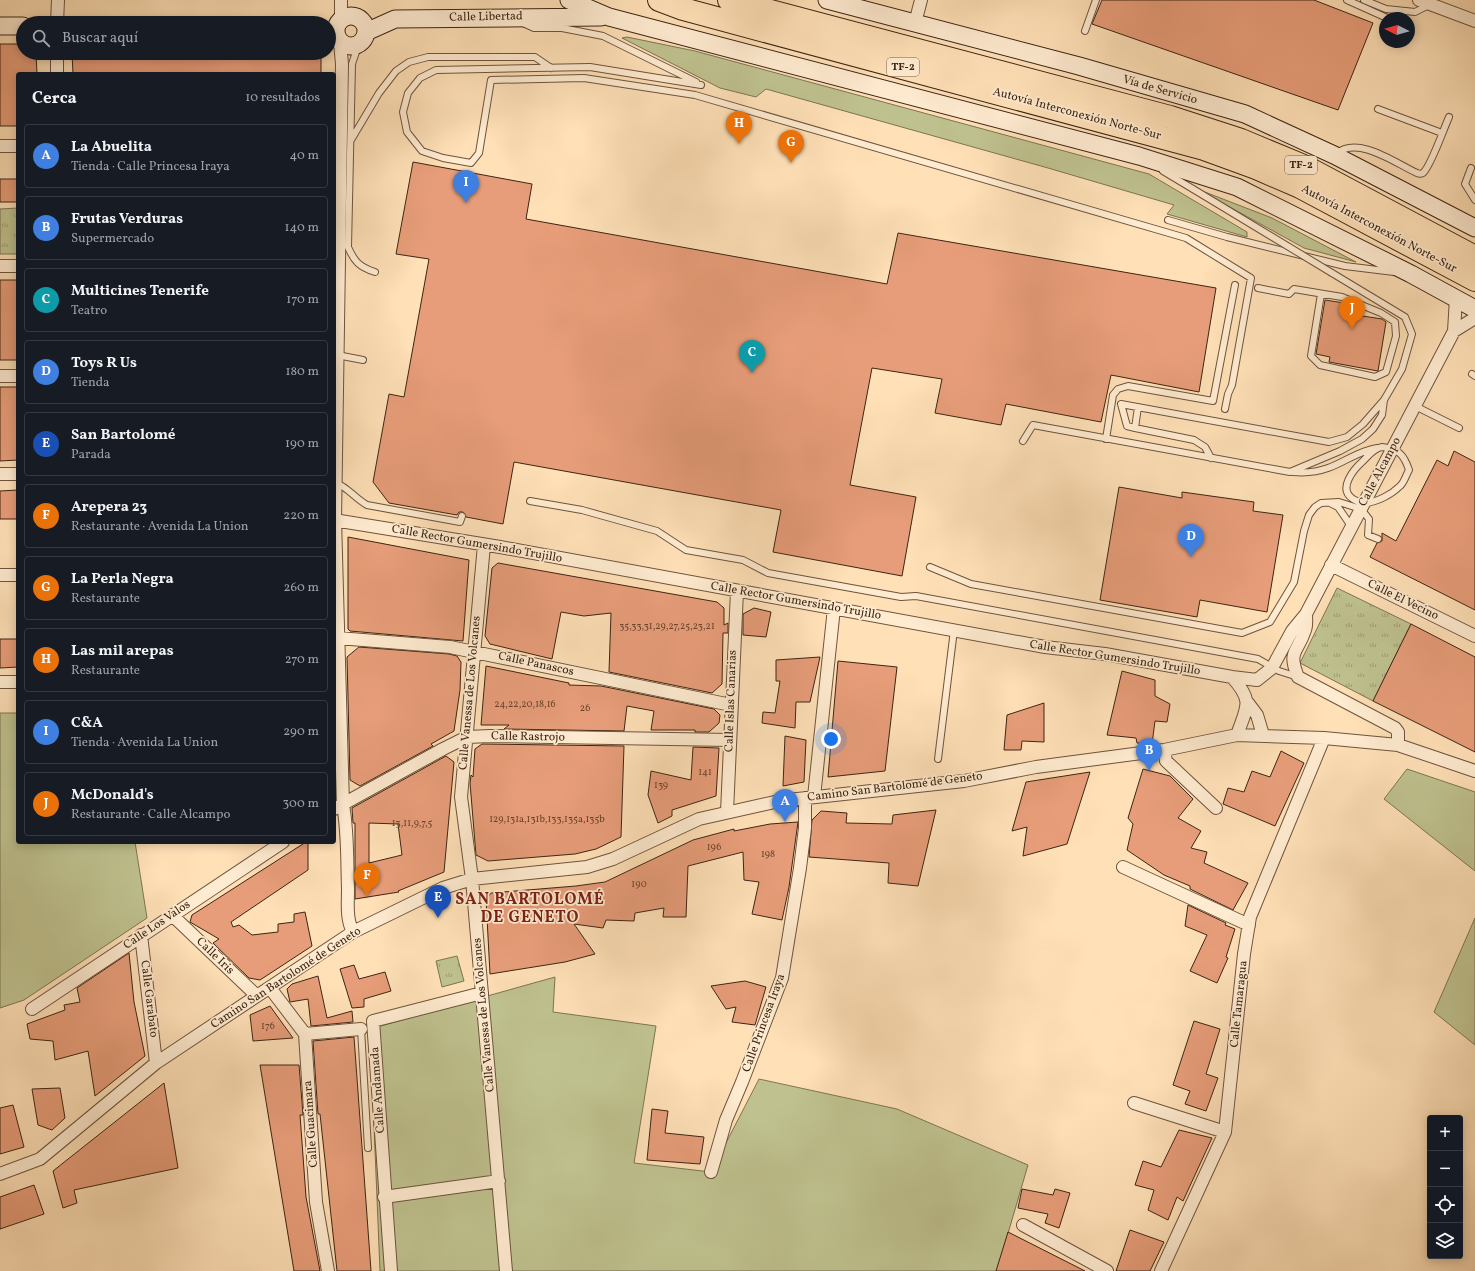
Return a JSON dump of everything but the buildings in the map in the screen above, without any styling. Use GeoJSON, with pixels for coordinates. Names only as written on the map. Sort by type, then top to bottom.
{"type":"FeatureCollection","features":[{"type":"Feature","properties":{"kind":"highway","name":"Autovía Interconexión Norte-Sur"},"geometry":{"type":"LineString","coordinates":[[659,0],[683,8],[1204,149],[1256,168],[1300,187],[1475,280]]}},
{"type":"Feature","properties":{"kind":"highway","name":"Autovía Interconexión Norte-Sur"},"geometry":{"type":"LineString","coordinates":[[729,0],[1170,117],[1241,140],[1306,167],[1475,257]]}},
{"type":"Feature","properties":{"kind":"street"},"geometry":{"type":"LineString","coordinates":[[57,16],[58,0]]}},
{"type":"Feature","properties":{"kind":"street"},"geometry":{"type":"LineString","coordinates":[[336,376],[344,262],[342,57],[336,30],[341,0]]}},
{"type":"Feature","properties":{"kind":"street"},"geometry":{"type":"LineString","coordinates":[[569,0],[609,17],[1139,156],[1237,187],[1411,274],[1475,309]]}},
{"type":"Feature","properties":{"kind":"street","name":"Vía de Servicio"},"geometry":{"type":"LineString","coordinates":[[827,0],[1087,68],[1245,114],[1334,155],[1475,228]]}},
{"type":"Feature","properties":{"kind":"street"},"geometry":{"type":"LineString","coordinates":[[915,22],[922,0]]}},
{"type":"Feature","properties":{"kind":"street"},"geometry":{"type":"LineString","coordinates":[[1419,0],[1428,2],[1475,21]]}},
{"type":"Feature","properties":{"kind":"street"},"geometry":{"type":"LineString","coordinates":[[348,16],[358,17],[365,25],[362,37],[350,46],[336,30],[348,16]]}},
{"type":"Feature","properties":{"kind":"street","name":"Calle Libertad"},"geometry":{"type":"LineString","coordinates":[[362,37],[395,19],[511,16],[609,17]]}},
{"type":"Feature","properties":{"kind":"street"},"geometry":{"type":"LineString","coordinates":[[0,26],[16,26]]}},
{"type":"Feature","properties":{"kind":"street"},"geometry":{"type":"LineString","coordinates":[[57,60],[57,72]]}},
{"type":"Feature","properties":{"kind":"street"},"geometry":{"type":"LineString","coordinates":[[0,146],[16,146]]}},
{"type":"Feature","properties":{"kind":"street"},"geometry":{"type":"LineString","coordinates":[[0,266],[16,266]]}},
{"type":"Feature","properties":{"kind":"street","name":"Calle Alcampo"},"geometry":{"type":"LineString","coordinates":[[1257,680],[1272,668],[1292,631],[1306,614],[1415,406],[1454,331],[1456,298]]}},
{"type":"Feature","properties":{"kind":"street"},"geometry":{"type":"LineString","coordinates":[[1454,331],[1475,318]]}},
{"type":"Feature","properties":{"kind":"street"},"geometry":{"type":"LineString","coordinates":[[0,376],[16,376]]}},
{"type":"Feature","properties":{"kind":"street"},"geometry":{"type":"LineString","coordinates":[[0,474],[16,474]]}},
{"type":"Feature","properties":{"kind":"street","name":"Calle Rector Gumersindo Trujillo"},"geometry":{"type":"LineString","coordinates":[[336,520],[484,545],[1045,647],[1112,655],[1232,677],[1257,680]]}},
{"type":"Feature","properties":{"kind":"street","name":"Calle Vanessa de Los Volcanes"},"geometry":{"type":"LineString","coordinates":[[484,545],[461,797],[472,879],[506,1271]]}},
{"type":"Feature","properties":{"kind":"street","name":"Calle El Vecino"},"geometry":{"type":"LineString","coordinates":[[1331,565],[1475,636]]}},
{"type":"Feature","properties":{"kind":"street"},"geometry":{"type":"LineString","coordinates":[[336,571],[338,638],[338,807],[346,821],[348,911],[350,926],[353,932]]}},
{"type":"Feature","properties":{"kind":"street"},"geometry":{"type":"LineString","coordinates":[[0,575],[16,575]]}},
{"type":"Feature","properties":{"kind":"street","name":"Calle Islas Canarias"},"geometry":{"type":"LineString","coordinates":[[727,812],[737,591]]}},
{"type":"Feature","properties":{"kind":"street","name":"Calle Princesa Iraya"},"geometry":{"type":"LineString","coordinates":[[711,1172],[726,1120],[782,978],[810,797],[834,608]]}},
{"type":"Feature","properties":{"kind":"street","name":"Calle Alcampo"},"geometry":{"type":"LineString","coordinates":[[1298,678],[1292,659],[1295,648],[1306,629],[1306,614]]}},
{"type":"Feature","properties":{"kind":"street","name":"Calle Panascos"},"geometry":{"type":"LineString","coordinates":[[338,638],[450,647],[474,651],[731,705]]}},
{"type":"Feature","properties":{"kind":"street"},"geometry":{"type":"LineString","coordinates":[[1232,677],[1246,693],[1248,703],[1257,714],[1263,735]]}},
{"type":"Feature","properties":{"kind":"street"},"geometry":{"type":"LineString","coordinates":[[1298,678],[1395,728],[1398,732],[1398,744]]}},
{"type":"Feature","properties":{"kind":"street"},"geometry":{"type":"LineString","coordinates":[[0,682],[16,682]]}},
{"type":"Feature","properties":{"kind":"street"},"geometry":{"type":"LineString","coordinates":[[1237,735],[1248,703]]}},
{"type":"Feature","properties":{"kind":"street","name":"Camino San Bartolomé de Geneto"},"geometry":{"type":"LineString","coordinates":[[0,1174],[40,1159],[156,1063],[353,932],[443,888],[472,879],[587,867],[613,859],[699,819],[779,800],[964,781],[1036,768],[1164,750],[1237,735],[1324,738],[1398,744],[1475,771]]}},
{"type":"Feature","properties":{"kind":"street","name":"Calle Rastrojo"},"geometry":{"type":"LineString","coordinates":[[338,807],[377,784],[467,738],[490,736],[730,740]]}},
{"type":"Feature","properties":{"kind":"street","name":"Calle Tamaragua"},"geometry":{"type":"LineString","coordinates":[[1161,1271],[1225,1132],[1244,954],[1250,917],[1324,738]]}},
{"type":"Feature","properties":{"kind":"street"},"geometry":{"type":"LineString","coordinates":[[1164,750],[1166,761],[1216,808]]}},
{"type":"Feature","properties":{"kind":"street","name":"Calle Los Valos"},"geometry":{"type":"LineString","coordinates":[[32,1009],[280,844]]}},
{"type":"Feature","properties":{"kind":"street"},"geometry":{"type":"LineString","coordinates":[[1123,867],[1249,925]]}},
{"type":"Feature","properties":{"kind":"street","name":"Calle Iris"},"geometry":{"type":"LineString","coordinates":[[172,915],[257,996]]}},
{"type":"Feature","properties":{"kind":"street","name":"Calle Garabato"},"geometry":{"type":"LineString","coordinates":[[141,936],[156,1063]]}},
{"type":"Feature","properties":{"kind":"street"},"geometry":{"type":"LineString","coordinates":[[270,988],[305,1034],[361,1029]]}},
{"type":"Feature","properties":{"kind":"street","name":"Calle Andamada"},"geometry":{"type":"LineString","coordinates":[[391,1271],[384,1197],[373,1021],[482,992]]}},
{"type":"Feature","properties":{"kind":"street","name":"Calle Guacimara"},"geometry":{"type":"LineString","coordinates":[[305,1034],[316,1202],[328,1271]]}},
{"type":"Feature","properties":{"kind":"street"},"geometry":{"type":"LineString","coordinates":[[1134,1102],[1225,1132]]}},
{"type":"Feature","properties":{"kind":"street"},"geometry":{"type":"LineString","coordinates":[[384,1197],[499,1181]]}},
{"type":"Feature","properties":{"kind":"street"},"geometry":{"type":"LineString","coordinates":[[1024,1225],[1107,1271]]}},
{"type":"Feature","properties":{"kind":"lane"},"geometry":{"type":"LineString","coordinates":[[1085,31],[1096,0]]}},
{"type":"Feature","properties":{"kind":"lane"},"geometry":{"type":"LineString","coordinates":[[1346,0],[1379,14]]}},
{"type":"Feature","properties":{"kind":"lane"},"geometry":{"type":"LineString","coordinates":[[1364,0],[1386,9],[1415,12],[1428,2]]}},
{"type":"Feature","properties":{"kind":"lane"},"geometry":{"type":"LineString","coordinates":[[511,16],[534,28],[562,28],[603,36],[701,85],[590,67],[436,70],[420,78],[408,94],[403,112],[407,132],[422,151],[443,158],[471,163],[480,153],[491,80],[584,78],[695,95],[1186,238],[1251,278],[1232,385],[1228,394],[1225,409]]}},
{"type":"Feature","properties":{"kind":"lane"},"geometry":{"type":"LineString","coordinates":[[342,142],[352,64],[362,37]]}},
{"type":"Feature","properties":{"kind":"lane"},"geometry":{"type":"LineString","coordinates":[[342,142],[396,71],[409,62],[428,57],[535,57],[551,68]]}},
{"type":"Feature","properties":{"kind":"lane"},"geometry":{"type":"LineString","coordinates":[[1378,109],[1442,134]]}},
{"type":"Feature","properties":{"kind":"lane"},"geometry":{"type":"LineString","coordinates":[[1334,155],[1343,149],[1363,147],[1417,174],[1421,174],[1430,160],[1448,117]]}},
{"type":"Feature","properties":{"kind":"lane"},"geometry":{"type":"LineString","coordinates":[[1139,156],[1405,317],[1412,334],[1402,369],[1384,400],[1363,424],[1347,437],[1329,442],[1120,404],[1127,426],[1194,440],[1205,447],[1211,458]]}},
{"type":"Feature","properties":{"kind":"lane"},"geometry":{"type":"LineString","coordinates":[[1471,168],[1465,184],[1475,200]]}},
{"type":"Feature","properties":{"kind":"lane"},"geometry":{"type":"LineString","coordinates":[[1168,220],[1227,237],[1345,266],[1411,274]]}},
{"type":"Feature","properties":{"kind":"lane"},"geometry":{"type":"LineString","coordinates":[[344,262],[375,272]]}},
{"type":"Feature","properties":{"kind":"lane"},"geometry":{"type":"LineString","coordinates":[[1106,439],[1113,395],[1118,389],[1128,386],[1213,400],[1235,285]]}},
{"type":"Feature","properties":{"kind":"lane"},"geometry":{"type":"LineString","coordinates":[[1258,288],[1289,294],[1294,289],[1342,297],[1381,314],[1395,322],[1396,336],[1386,372],[1374,377],[1320,365],[1311,356],[1322,294]]}},
{"type":"Feature","properties":{"kind":"lane"},"geometry":{"type":"LineString","coordinates":[[337,355],[363,360]]}},
{"type":"Feature","properties":{"kind":"lane"},"geometry":{"type":"LineString","coordinates":[[1290,472],[1340,451],[1362,439],[1373,430],[1382,415],[1384,400]]}},
{"type":"Feature","properties":{"kind":"lane"},"geometry":{"type":"LineString","coordinates":[[1415,406],[1459,428]]}},
{"type":"Feature","properties":{"kind":"lane"},"geometry":{"type":"LineString","coordinates":[[1135,428],[1138,407]]}},
{"type":"Feature","properties":{"kind":"lane"},"geometry":{"type":"LineString","coordinates":[[930,567],[971,584],[1242,633],[1270,622],[1294,582],[1309,516],[1315,507],[1321,503],[1329,502],[1339,502],[1362,506],[1387,496],[1401,485],[1409,470],[1405,457],[1392,448],[1364,450],[1327,469],[1306,472],[1290,472],[1033,425],[1023,441]]}},
{"type":"Feature","properties":{"kind":"lane"},"geometry":{"type":"LineString","coordinates":[[1377,448],[1355,468],[1347,483],[1347,491],[1350,497],[1362,506],[1369,519],[1368,535],[1378,540]]}},
{"type":"Feature","properties":{"kind":"lane"},"geometry":{"type":"LineString","coordinates":[[336,485],[342,485],[358,500],[367,504],[460,522],[462,516]]}},
{"type":"Feature","properties":{"kind":"lane"},"geometry":{"type":"LineString","coordinates":[[530,501],[582,510],[657,531],[686,550],[743,560],[768,573],[901,597],[916,596],[1258,659],[1272,668],[1298,678]]}},
{"type":"Feature","properties":{"kind":"lane"},"geometry":{"type":"LineString","coordinates":[[1329,502],[1338,507],[1351,526]]}},
{"type":"Feature","properties":{"kind":"lane"},"geometry":{"type":"LineString","coordinates":[[938,759],[954,630]]}},
{"type":"Feature","properties":{"kind":"lane"},"geometry":{"type":"LineString","coordinates":[[361,1029],[368,1148]]}},
{"type":"Feature","properties":{"kind":"green space"},"geometry":{"type":"Polygon","coordinates":[[[627,37],[695,51],[1149,174],[1247,232],[1247,237],[1167,214],[1174,205],[1048,168],[766,89],[756,97],[720,88],[622,38],[627,37]]]}},
{"type":"Feature","properties":{"kind":"green space"},"geometry":{"type":"Polygon","coordinates":[[[1197,189],[1272,218],[1356,262],[1304,248],[1197,189]]]}},
{"type":"Feature","properties":{"kind":"green space"},"geometry":{"type":"Polygon","coordinates":[[[16,208],[16,254],[0,254],[0,209],[16,208]]]}},
{"type":"Feature","properties":{"kind":"green space"},"geometry":{"type":"Polygon","coordinates":[[[1337,588],[1411,624],[1373,701],[1300,663],[1337,588]]]}},
{"type":"Feature","properties":{"kind":"green space"},"geometry":{"type":"Polygon","coordinates":[[[0,713],[16,713],[16,844],[135,844],[147,918],[24,1000],[0,1008],[0,713]]]}},
{"type":"Feature","properties":{"kind":"green space"},"geometry":{"type":"Polygon","coordinates":[[[1407,769],[1475,792],[1475,871],[1384,799],[1407,769]]]}},
{"type":"Feature","properties":{"kind":"green space"},"geometry":{"type":"Polygon","coordinates":[[[1475,918],[1475,1045],[1434,1012],[1475,918]]]}},
{"type":"Feature","properties":{"kind":"green space"},"geometry":{"type":"Polygon","coordinates":[[[457,956],[464,981],[442,987],[436,961],[457,956]]]}},
{"type":"Feature","properties":{"kind":"green space"},"geometry":{"type":"Polygon","coordinates":[[[555,977],[553,1012],[656,1026],[634,1163],[711,1172],[759,1079],[897,1109],[1028,1165],[997,1271],[380,1271],[370,1029],[555,977]]]}},
{"type":"Feature","properties":{"kind":"place","name":"Las mil arepas"},"geometry":{"type":"Point","coordinates":[739,144]}},
{"type":"Feature","properties":{"kind":"place","name":"La Perla Negra"},"geometry":{"type":"Point","coordinates":[791,163]}},
{"type":"Feature","properties":{"kind":"place","name":"C&A"},"geometry":{"type":"Point","coordinates":[466,203]}},
{"type":"Feature","properties":{"kind":"place","name":"McDonald's"},"geometry":{"type":"Point","coordinates":[1352,329]}},
{"type":"Feature","properties":{"kind":"place","name":"Multicines Tenerife"},"geometry":{"type":"Point","coordinates":[752,373]}},
{"type":"Feature","properties":{"kind":"place","name":"Toys R Us"},"geometry":{"type":"Point","coordinates":[1191,557]}},
{"type":"Feature","properties":{"kind":"place","name":"Frutas Verduras"},"geometry":{"type":"Point","coordinates":[1149,771]}},
{"type":"Feature","properties":{"kind":"place","name":"La Abuelita"},"geometry":{"type":"Point","coordinates":[785,822]}},
{"type":"Feature","properties":{"kind":"place","name":"Arepera 23"},"geometry":{"type":"Point","coordinates":[367,896]}},
{"type":"Feature","properties":{"kind":"place","name":"San Bartolomé"},"geometry":{"type":"Point","coordinates":[438,918]}},
{"type":"Feature","properties":{"kind":"district","name":"SAN BARTOLOMÉ DE GENETO"},"geometry":{"type":"Point","coordinates":[530,909]}}]}
